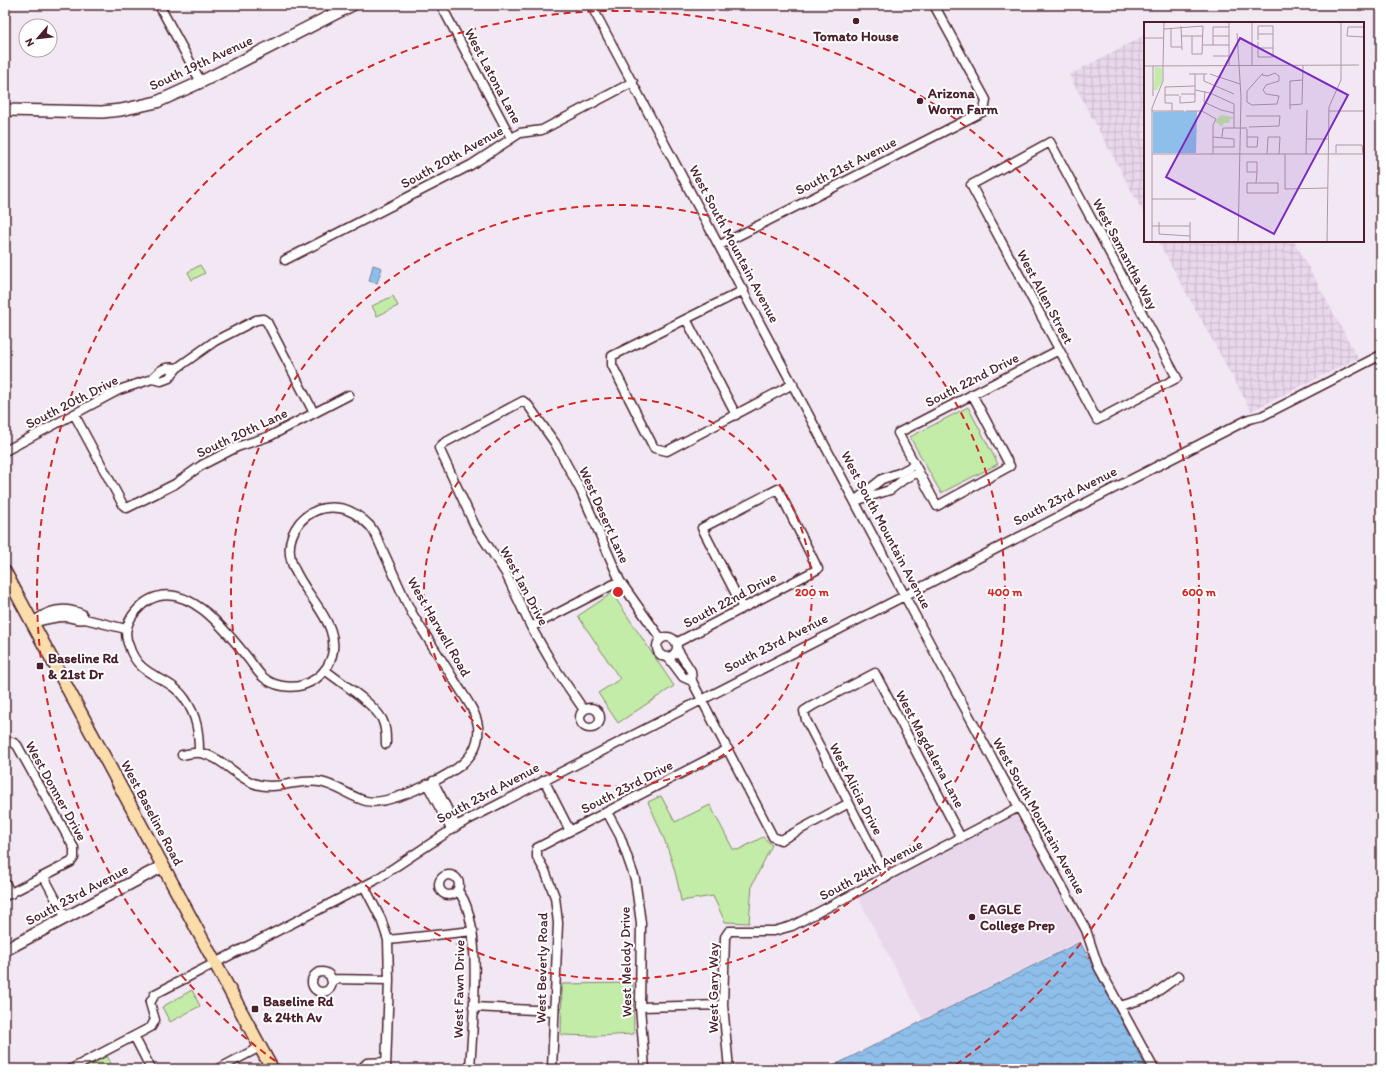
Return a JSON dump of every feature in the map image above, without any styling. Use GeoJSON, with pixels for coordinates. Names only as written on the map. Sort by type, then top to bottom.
{"type":"FeatureCollection","features":[{"type":"Feature","properties":{"kind":"main road","name":"South 19th Avenue"},"geometry":{"type":"LineString","coordinates":[[5,110],[102,112],[121,110],[157,102],[201,82],[352,5]]}},
{"type":"Feature","properties":{"kind":"main road","name":"West Baseline Road"},"geometry":{"type":"LineString","coordinates":[[5,572],[272,1069]]}},
{"type":"Feature","properties":{"kind":"main road","name":"South 23rd Avenue"},"geometry":{"type":"LineString","coordinates":[[5,950],[163,866]]}},
{"type":"Feature","properties":{"kind":"street"},"geometry":{"type":"LineString","coordinates":[[159,5],[201,82]]}},
{"type":"Feature","properties":{"kind":"street","name":"West Latona Lane"},"geometry":{"type":"LineString","coordinates":[[440,5],[512,138]]}},
{"type":"Feature","properties":{"kind":"street","name":"West South Mountain Avenue"},"geometry":{"type":"LineString","coordinates":[[591,5],[794,384],[904,594],[1086,930],[1098,966],[1154,1069]]}},
{"type":"Feature","properties":{"kind":"street","name":"South 21st Avenue"},"geometry":{"type":"LineString","coordinates":[[720,245],[984,111],[986,100],[934,5]]}},
{"type":"Feature","properties":{"kind":"street","name":"South 20th Avenue"},"geometry":{"type":"LineString","coordinates":[[285,260],[471,165],[512,138],[524,132],[542,130],[633,82]]}},
{"type":"Feature","properties":{"kind":"street","name":"West Samantha Way"},"geometry":{"type":"LineString","coordinates":[[971,185],[1050,142],[1177,378],[1097,420]]}},
{"type":"Feature","properties":{"kind":"street","name":"West Allen Street"},"geometry":{"type":"LineString","coordinates":[[971,185],[1097,420]]}},
{"type":"Feature","properties":{"kind":"street"},"geometry":{"type":"LineString","coordinates":[[744,290],[612,356],[612,365],[654,448],[667,451],[794,384]]}},
{"type":"Feature","properties":{"kind":"street","name":"South 20th Drive"},"geometry":{"type":"LineString","coordinates":[[5,451],[119,390],[152,379],[166,380],[172,376],[177,368],[215,341],[256,320],[263,319],[267,322],[314,413]]}},
{"type":"Feature","properties":{"kind":"street"},"geometry":{"type":"LineString","coordinates":[[686,319],[736,415]]}},
{"type":"Feature","properties":{"kind":"street","name":"South 22nd Drive"},"geometry":{"type":"LineString","coordinates":[[916,469],[898,433],[1059,350]]}},
{"type":"Feature","properties":{"kind":"street","name":"South 23rd Avenue"},"geometry":{"type":"LineString","coordinates":[[215,962],[364,886],[404,862],[454,827],[544,780],[904,594],[1249,419],[1262,416],[1381,355]]}},
{"type":"Feature","properties":{"kind":"street","name":"South 20th Drive"},"geometry":{"type":"LineString","coordinates":[[152,379],[159,370],[165,367],[177,368]]}},
{"type":"Feature","properties":{"kind":"street"},"geometry":{"type":"LineString","coordinates":[[916,469],[937,506],[1010,466],[972,394]]}},
{"type":"Feature","properties":{"kind":"street","name":"South 20th Lane"},"geometry":{"type":"LineString","coordinates":[[74,414],[123,504],[127,508],[175,484],[202,465],[237,447],[270,436],[349,395]]}},
{"type":"Feature","properties":{"kind":"street","name":"West Desert Lane"},"geometry":{"type":"LineString","coordinates":[[439,448],[444,443],[523,401],[555,443],[581,491],[620,581],[661,640]]}},
{"type":"Feature","properties":{"kind":"street","name":"West Ian Drive"},"geometry":{"type":"LineString","coordinates":[[439,448],[475,526],[505,572],[531,627],[553,665],[584,710]]}},
{"type":"Feature","properties":{"kind":"street"},"geometry":{"type":"LineString","coordinates":[[855,501],[890,490],[916,469]]}},
{"type":"Feature","properties":{"kind":"street"},"geometry":{"type":"LineString","coordinates":[[855,501],[882,479],[916,469]]}},
{"type":"Feature","properties":{"kind":"street","name":"South 22nd Drive"},"geometry":{"type":"LineString","coordinates":[[676,646],[743,608],[818,569],[778,489],[702,528],[743,608]]}},
{"type":"Feature","properties":{"kind":"street","name":"West Harwell Road"},"geometry":{"type":"LineString","coordinates":[[325,670],[332,658],[334,642],[328,623],[294,570],[290,552],[293,533],[303,518],[318,508],[340,508],[359,516],[372,528],[412,613],[470,706],[478,724],[478,740],[471,756],[457,768],[430,782]]}},
{"type":"Feature","properties":{"kind":"street"},"geometry":{"type":"LineString","coordinates":[[531,627],[620,581]]}},
{"type":"Feature","properties":{"kind":"street"},"geometry":{"type":"LineString","coordinates":[[199,752],[200,734],[185,699],[172,686],[146,672],[133,659],[127,642],[126,630],[140,607],[149,600],[160,596],[179,596],[202,608],[229,635],[263,677],[278,686],[297,687],[314,681],[325,670],[369,705],[381,719],[385,729],[386,744]]}},
{"type":"Feature","properties":{"kind":"street"},"geometry":{"type":"LineString","coordinates":[[33,623],[68,613],[81,620],[85,619],[126,630]]}},
{"type":"Feature","properties":{"kind":"street"},"geometry":{"type":"LineString","coordinates":[[676,646],[674,655],[668,657],[662,656],[658,652],[657,645],[661,640],[669,638],[676,646],[687,664],[693,675],[692,681],[773,837],[781,840],[849,803]]}},
{"type":"Feature","properties":{"kind":"street"},"geometry":{"type":"LineString","coordinates":[[668,657],[683,678],[692,681]]}},
{"type":"Feature","properties":{"kind":"street"},"geometry":{"type":"LineString","coordinates":[[677,670],[687,664]]}},
{"type":"Feature","properties":{"kind":"street","name":"West Alicia Drive"},"geometry":{"type":"LineString","coordinates":[[875,673],[804,711],[806,720],[887,877]]}},
{"type":"Feature","properties":{"kind":"street","name":"West Magdalena Lane"},"geometry":{"type":"LineString","coordinates":[[875,673],[961,838]]}},
{"type":"Feature","properties":{"kind":"street","name":"West Donner Drive"},"geometry":{"type":"LineString","coordinates":[[8,743],[16,745],[74,848],[75,854],[71,862],[44,877]]}},
{"type":"Feature","properties":{"kind":"street","name":"South 23rd Drive"},"geometry":{"type":"LineString","coordinates":[[537,848],[728,749]]}},
{"type":"Feature","properties":{"kind":"street"},"geometry":{"type":"LineString","coordinates":[[182,755],[199,752],[219,761],[252,783],[266,786],[303,781],[320,782],[366,801],[382,802],[403,796],[430,782],[454,827]]}},
{"type":"Feature","properties":{"kind":"street"},"geometry":{"type":"LineString","coordinates":[[544,780],[570,831]]}},
{"type":"Feature","properties":{"kind":"street","name":"South 24th Avenue"},"geometry":{"type":"LineString","coordinates":[[729,931],[783,930],[1019,808]]}},
{"type":"Feature","properties":{"kind":"street","name":"West Melody Drive"},"geometry":{"type":"LineString","coordinates":[[608,812],[620,836],[635,879],[641,923],[640,1007],[645,1069]]}},
{"type":"Feature","properties":{"kind":"street","name":"West Beverly Road"},"geometry":{"type":"LineString","coordinates":[[537,848],[536,857],[545,871],[555,897],[558,923],[552,1069]]}},
{"type":"Feature","properties":{"kind":"street"},"geometry":{"type":"LineString","coordinates":[[5,883],[8,895],[44,877],[66,918]]}},
{"type":"Feature","properties":{"kind":"street"},"geometry":{"type":"LineString","coordinates":[[361,1069],[366,1063],[386,1066],[389,980],[388,940],[381,919],[364,886]]}},
{"type":"Feature","properties":{"kind":"street","name":"West Fawn Drive"},"geometry":{"type":"LineString","coordinates":[[458,890],[465,901],[473,931],[475,950],[470,1069]]}},
{"type":"Feature","properties":{"kind":"street"},"geometry":{"type":"LineString","coordinates":[[388,940],[473,931]]}},
{"type":"Feature","properties":{"kind":"street","name":"West Gary Way"},"geometry":{"type":"LineString","coordinates":[[729,931],[725,937],[722,1005],[729,1069]]}},
{"type":"Feature","properties":{"kind":"street"},"geometry":{"type":"LineString","coordinates":[[71,1069],[151,1027],[155,1022],[150,1003],[153,995],[215,962]]}},
{"type":"Feature","properties":{"kind":"street"},"geometry":{"type":"LineString","coordinates":[[1120,1006],[1150,997],[1179,976]]}},
{"type":"Feature","properties":{"kind":"street"},"geometry":{"type":"LineString","coordinates":[[332,979],[389,980]]}},
{"type":"Feature","properties":{"kind":"street"},"geometry":{"type":"LineString","coordinates":[[640,1007],[722,1005]]}},
{"type":"Feature","properties":{"kind":"street"},"geometry":{"type":"LineString","coordinates":[[473,1007],[554,1011]]}},
{"type":"Feature","properties":{"kind":"street"},"geometry":{"type":"LineString","coordinates":[[134,1036],[151,1069]]}},
{"type":"Feature","properties":{"kind":"street"},"geometry":{"type":"LineString","coordinates":[[218,1069],[260,1047]]}},
{"type":"Feature","properties":{"kind":"shaded area"},"geometry":{"type":"Polygon","coordinates":[[[1144,36],[1144,214],[1069,75],[1144,36]]]}},
{"type":"Feature","properties":{"kind":"shaded area"},"geometry":{"type":"Polygon","coordinates":[[[1159,242],[1295,242],[1358,358],[1251,411],[1159,242]]]}},
{"type":"Feature","properties":{"kind":"shaded area","name":"EAGLE College Prep"},"geometry":{"type":"Polygon","coordinates":[[[1018,813],[1086,937],[923,1020],[858,898],[1018,813]]]}},
{"type":"Feature","properties":{"kind":"green space"},"geometry":{"type":"Polygon","coordinates":[[[200,265],[205,273],[192,280],[188,272],[200,265]]]}},
{"type":"Feature","properties":{"kind":"green space"},"geometry":{"type":"Polygon","coordinates":[[[393,296],[398,306],[377,316],[372,306],[393,296]]]}},
{"type":"Feature","properties":{"kind":"green space"},"geometry":{"type":"Polygon","coordinates":[[[968,407],[998,464],[941,493],[910,437],[968,407]]]}},
{"type":"Feature","properties":{"kind":"green space"},"geometry":{"type":"Polygon","coordinates":[[[612,593],[674,686],[618,723],[598,693],[620,679],[578,616],[612,593]]]}},
{"type":"Feature","properties":{"kind":"green space"},"geometry":{"type":"Polygon","coordinates":[[[661,796],[675,822],[710,805],[733,849],[738,850],[763,837],[772,845],[752,885],[749,923],[725,922],[713,896],[681,901],[676,875],[668,850],[648,802],[661,796]]]}},
{"type":"Feature","properties":{"kind":"green space"},"geometry":{"type":"Polygon","coordinates":[[[633,983],[634,1034],[597,1036],[561,1035],[562,984],[633,983]]]}},
{"type":"Feature","properties":{"kind":"green space"},"geometry":{"type":"Polygon","coordinates":[[[192,990],[200,1006],[170,1022],[162,1007],[192,990]]]}},
{"type":"Feature","properties":{"kind":"green space"},"geometry":{"type":"Polygon","coordinates":[[[107,1056],[114,1069],[83,1069],[107,1056]]]}},
{"type":"Feature","properties":{"kind":"water"},"geometry":{"type":"Polygon","coordinates":[[[373,265],[382,268],[377,283],[369,281],[373,265]]]}},
{"type":"Feature","properties":{"kind":"water"},"geometry":{"type":"Polygon","coordinates":[[[1080,942],[1147,1069],[827,1069],[1080,942]]]}},
{"type":"Feature","properties":{"kind":"place","name":"Tomato House"},"geometry":{"type":"Point","coordinates":[856,21]}},
{"type":"Feature","properties":{"kind":"place","name":"Arizona Worm Farm"},"geometry":{"type":"Point","coordinates":[920,101]}},
{"type":"Feature","properties":{"kind":"place","name":"Baseline Rd & 21st Dr"},"geometry":{"type":"Point","coordinates":[40,666]}},
{"type":"Feature","properties":{"kind":"place","name":"EAGLE College Prep"},"geometry":{"type":"Point","coordinates":[972,917]}},
{"type":"Feature","properties":{"kind":"place","name":"Baseline Rd & 24th Av"},"geometry":{"type":"Point","coordinates":[255,1009]}}]}
